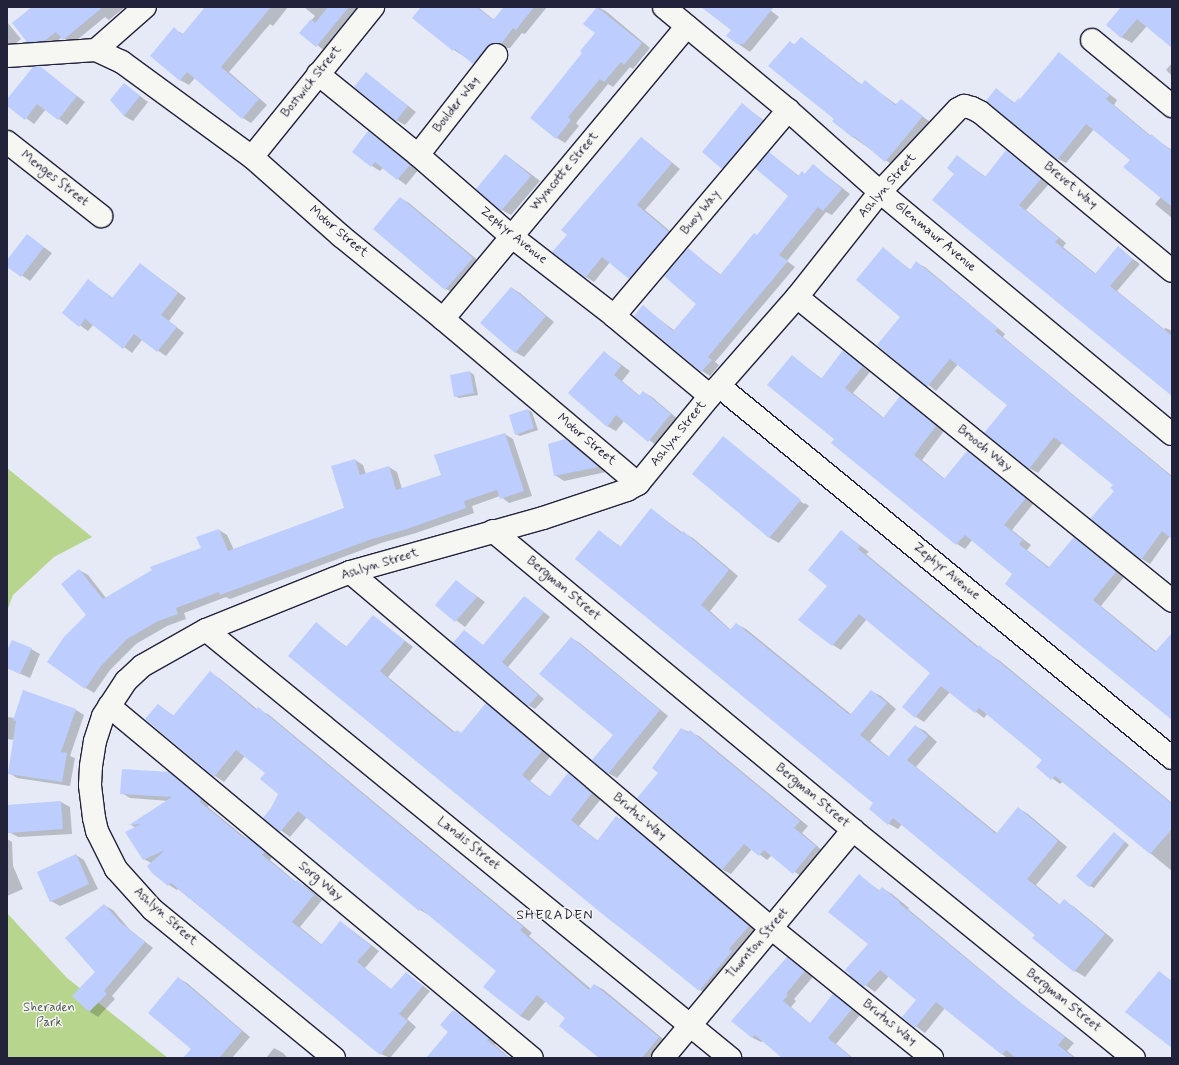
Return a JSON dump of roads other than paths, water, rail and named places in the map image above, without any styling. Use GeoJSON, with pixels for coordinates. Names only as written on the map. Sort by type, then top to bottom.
{"type":"FeatureCollection","features":[{"type":"Feature","properties":{"kind":"street"},"geometry":{"type":"LineString","coordinates":[[96,50],[145,7]]}},
{"type":"Feature","properties":{"kind":"street","name":"Bostwick Street"},"geometry":{"type":"LineString","coordinates":[[252,157],[373,7]]}},
{"type":"Feature","properties":{"kind":"street","name":"Glenmawr Avenue"},"geometry":{"type":"LineString","coordinates":[[664,7],[788,110],[880,192],[1172,434]]}},
{"type":"Feature","properties":{"kind":"street","name":"Wyncotte Street"},"geometry":{"type":"LineString","coordinates":[[443,319],[687,26]]}},
{"type":"Feature","properties":{"kind":"street"},"geometry":{"type":"LineString","coordinates":[[1092,40],[1172,106]]}},
{"type":"Feature","properties":{"kind":"street","name":"Motor Street"},"geometry":{"type":"LineString","coordinates":[[7,56],[96,50],[122,62],[252,157],[341,236],[443,319],[638,484]]}},
{"type":"Feature","properties":{"kind":"street","name":"Boulder Way"},"geometry":{"type":"LineString","coordinates":[[418,155],[496,55]]}},
{"type":"Feature","properties":{"kind":"street","name":"Zephyr Avenue"},"geometry":{"type":"LineString","coordinates":[[318,74],[418,155],[512,236],[614,316],[715,391],[1172,758]]}},
{"type":"Feature","properties":{"kind":"street","name":"Ashlyn Street"},"geometry":{"type":"LineString","coordinates":[[334,1058],[152,909],[116,869],[94,818],[90,785],[95,741],[103,716],[109,706],[126,681],[142,666],[206,630],[350,572],[543,518],[627,490],[638,484],[715,391],[797,297],[880,192],[958,109],[964,106]]}},
{"type":"Feature","properties":{"kind":"street","name":"Brevet Way"},"geometry":{"type":"LineString","coordinates":[[964,106],[980,112],[1172,270]]}},
{"type":"Feature","properties":{"kind":"street","name":"Buoy Way"},"geometry":{"type":"LineString","coordinates":[[614,316],[788,110]]}},
{"type":"Feature","properties":{"kind":"street","name":"Menges Street"},"geometry":{"type":"LineString","coordinates":[[7,142],[101,216]]}},
{"type":"Feature","properties":{"kind":"street","name":"Brooch Way"},"geometry":{"type":"LineString","coordinates":[[797,297],[1172,601]]}},
{"type":"Feature","properties":{"kind":"street","name":"Bergman Street"},"geometry":{"type":"LineString","coordinates":[[493,531],[853,830],[1134,1058]]}},
{"type":"Feature","properties":{"kind":"street","name":"Brutus Way"},"geometry":{"type":"LineString","coordinates":[[350,572],[771,928],[932,1058]]}},
{"type":"Feature","properties":{"kind":"street","name":"Landis Street"},"geometry":{"type":"LineString","coordinates":[[206,630],[730,1058]]}},
{"type":"Feature","properties":{"kind":"street","name":"Sorg Way"},"geometry":{"type":"LineString","coordinates":[[109,706],[532,1058]]}},
{"type":"Feature","properties":{"kind":"street","name":"Thornton Street"},"geometry":{"type":"LineString","coordinates":[[664,1058],[853,830]]}},
{"type":"Feature","properties":{"kind":"district","name":"SHERADEN"},"geometry":{"type":"Point","coordinates":[555,915]}},
{"type":"Feature","properties":{"kind":"park label","name":"Sheraden Park"},"geometry":{"type":"Point","coordinates":[49,1016]}}]}
